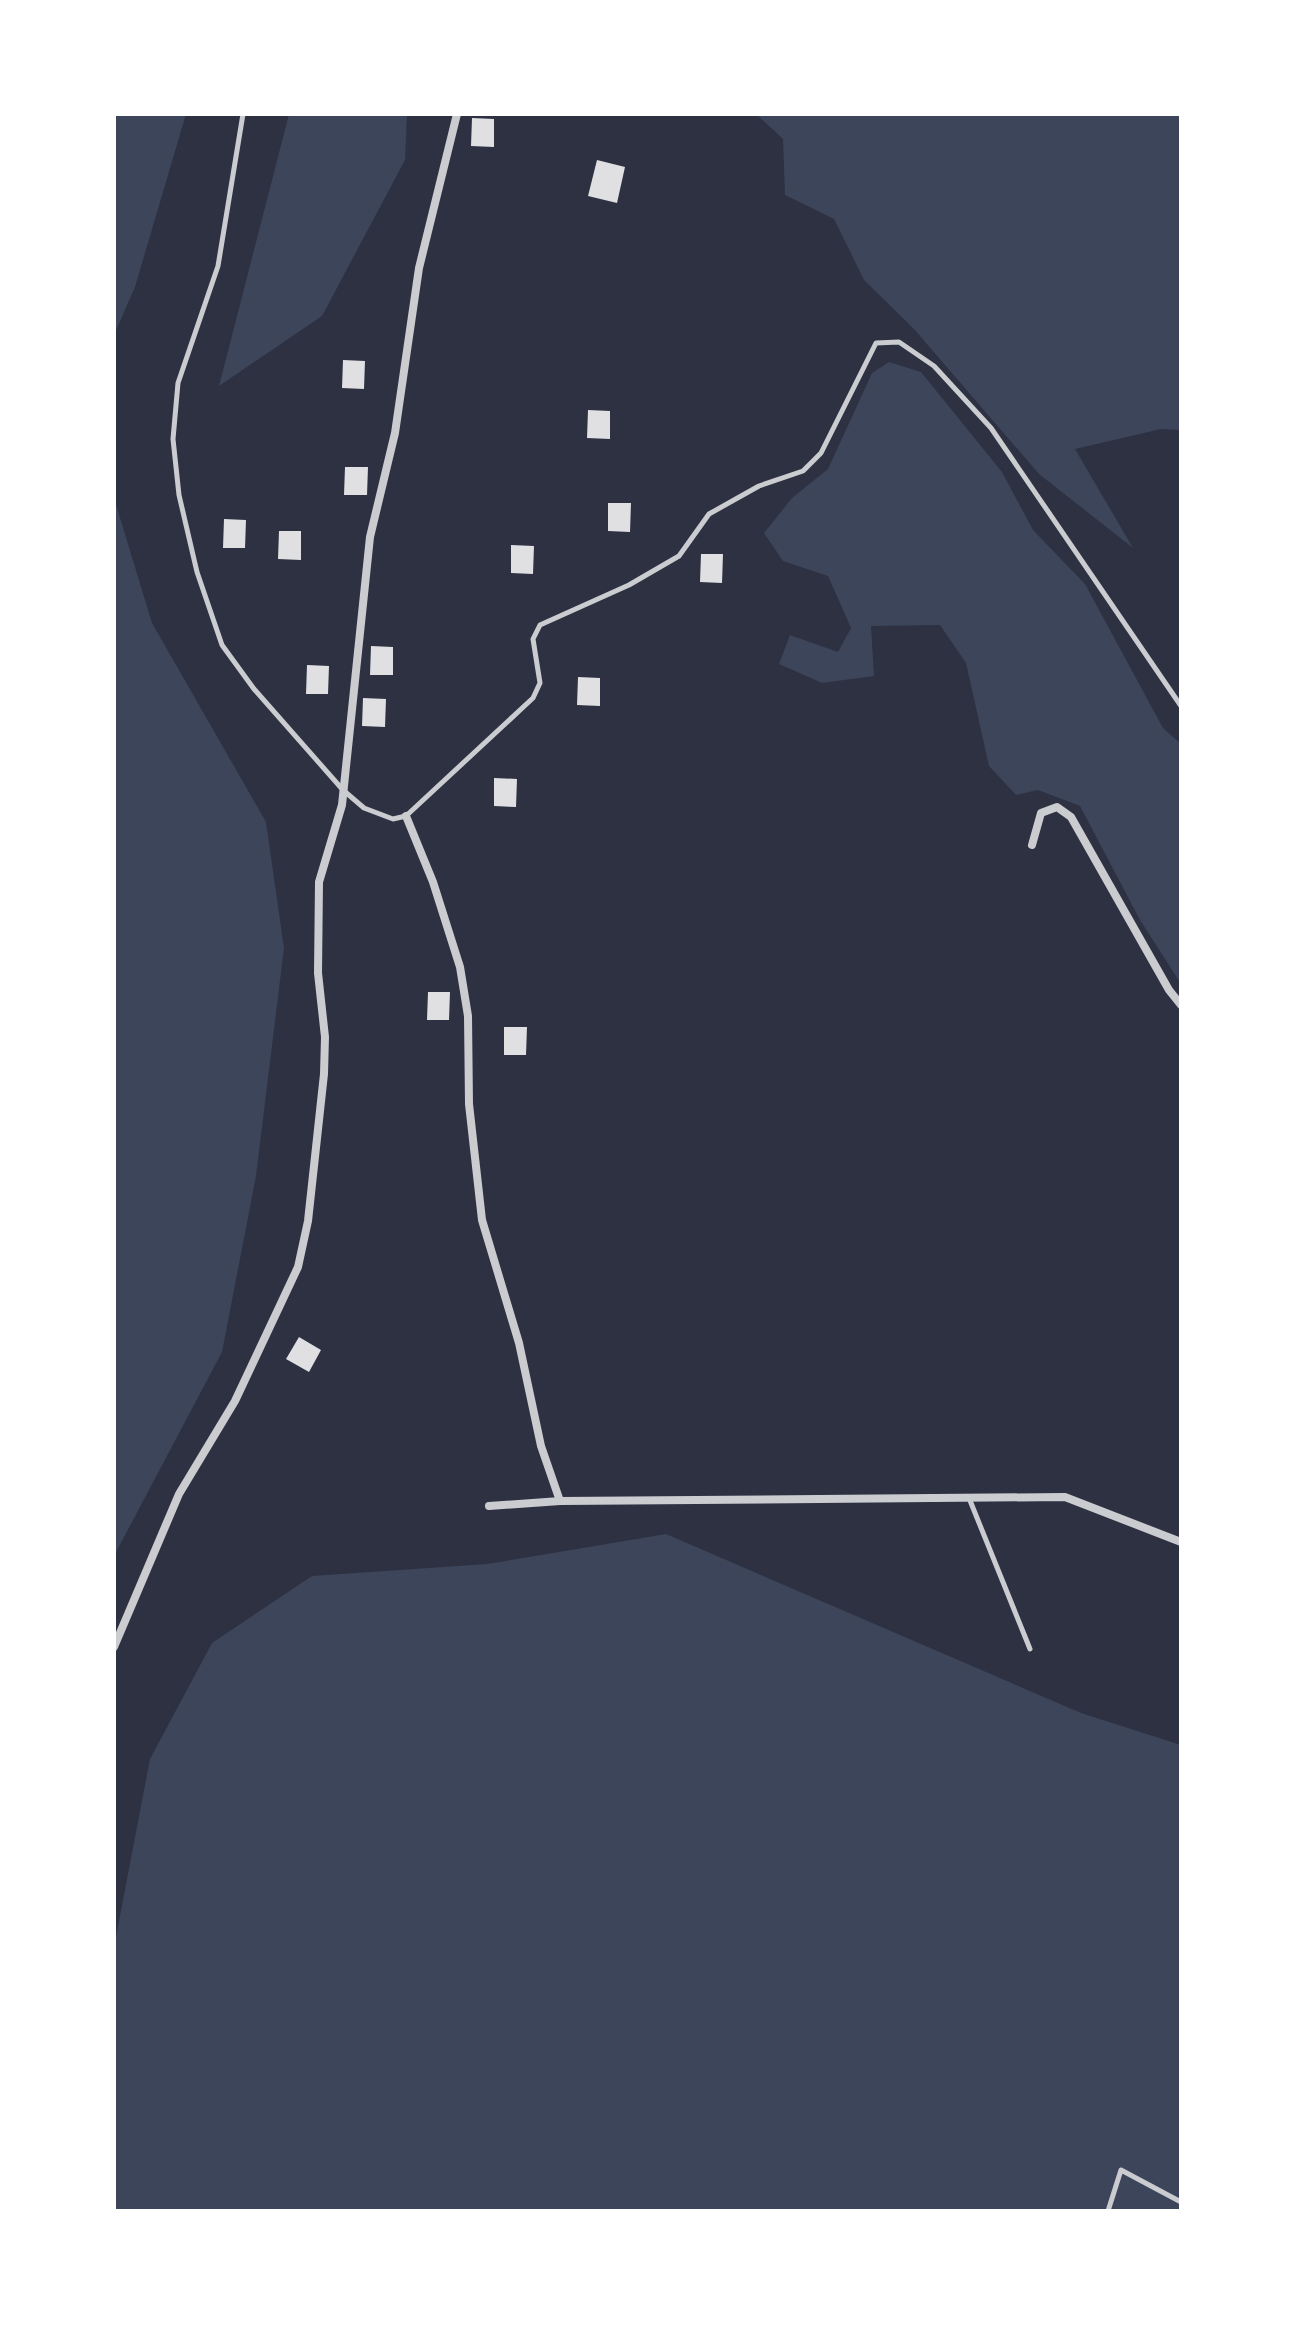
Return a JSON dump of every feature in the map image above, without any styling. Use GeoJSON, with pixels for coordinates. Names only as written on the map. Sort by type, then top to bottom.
{"type":"FeatureCollection","features":[{"type":"Feature","properties":{"kind":"street"},"geometry":{"type":"LineString","coordinates":[[114,1647],[179,1494],[235,1401],[298,1267],[308,1221],[324,1074],[325,1037],[318,973],[319,882],[342,805],[370,537],[395,433],[419,268],[457,114]]}},
{"type":"Feature","properties":{"kind":"street"},"geometry":{"type":"LineString","coordinates":[[1032,845],[1041,813],[1057,807],[1071,817],[1169,990],[1181,1005]]}},
{"type":"Feature","properties":{"kind":"street"},"geometry":{"type":"LineString","coordinates":[[406,816],[433,882],[460,967],[468,1016],[469,1104],[482,1220],[519,1343],[541,1446],[560,1501]]}},
{"type":"Feature","properties":{"kind":"street"},"geometry":{"type":"LineString","coordinates":[[489,1506],[560,1501],[1065,1497],[1181,1542]]}},
{"type":"Feature","properties":{"kind":"lane"},"geometry":{"type":"LineString","coordinates":[[243,114],[218,266],[178,383],[173,439],[179,495],[197,572],[222,645],[254,689],[343,790],[378,816],[393,819],[406,816],[533,698],[540,683],[533,639],[540,625],[629,585],[679,556],[709,514],[759,486],[803,471],[821,453],[876,343],[899,342],[934,366],[991,428],[1181,706]]}},
{"type":"Feature","properties":{"kind":"lane"},"geometry":{"type":"LineString","coordinates":[[969,1497],[1030,1649]]}},
{"type":"Feature","properties":{"kind":"lane"},"geometry":{"type":"LineString","coordinates":[[1108,2211],[1121,2170],[1181,2202]]}},
{"type":"Feature","properties":{"kind":"shaded area"},"geometry":{"type":"Polygon","coordinates":[[[114,114],[186,114],[135,287],[114,335],[114,114]]]}},
{"type":"Feature","properties":{"kind":"shaded area"},"geometry":{"type":"Polygon","coordinates":[[[289,114],[407,114],[405,160],[322,316],[219,386],[289,114]]]}},
{"type":"Feature","properties":{"kind":"shaded area"},"geometry":{"type":"Polygon","coordinates":[[[756,114],[1181,114],[1181,430],[1161,429],[1075,449],[1133,548],[1039,474],[914,329],[864,280],[834,219],[785,195],[783,139],[756,114]]]}},
{"type":"Feature","properties":{"kind":"shaded area"},"geometry":{"type":"Polygon","coordinates":[[[889,362],[921,372],[1002,472],[1033,530],[1085,584],[1163,728],[1181,744],[1181,984],[1140,920],[1080,806],[1038,790],[1016,795],[989,766],[966,663],[940,625],[871,626],[874,676],[822,683],[779,664],[790,635],[838,652],[851,628],[828,576],[783,561],[764,533],[792,498],[828,469],[872,373],[889,362]]]}},
{"type":"Feature","properties":{"kind":"shaded area"},"geometry":{"type":"Polygon","coordinates":[[[114,498],[152,623],[266,822],[284,948],[256,1176],[222,1352],[114,1556],[114,498]]]}},
{"type":"Feature","properties":{"kind":"shaded area"},"geometry":{"type":"Polygon","coordinates":[[[666,1534],[1081,1713],[1181,1745],[1181,2211],[114,2211],[114,1947],[150,1759],[212,1643],[312,1576],[487,1564],[666,1534]]]}},
{"type":"Feature","properties":{"kind":"building"},"geometry":{"type":"Polygon","coordinates":[[[472,118],[494,119],[494,147],[471,146],[472,118]]]}},
{"type":"Feature","properties":{"kind":"building"},"geometry":{"type":"Polygon","coordinates":[[[597,160],[625,167],[617,203],[588,196],[597,160]]]}},
{"type":"Feature","properties":{"kind":"building"},"geometry":{"type":"Polygon","coordinates":[[[343,360],[365,361],[364,389],[342,388],[343,360]]]}},
{"type":"Feature","properties":{"kind":"building"},"geometry":{"type":"Polygon","coordinates":[[[588,410],[610,411],[610,439],[587,438],[588,410]]]}},
{"type":"Feature","properties":{"kind":"building"},"geometry":{"type":"Polygon","coordinates":[[[345,467],[368,467],[367,495],[344,495],[345,467]]]}},
{"type":"Feature","properties":{"kind":"building"},"geometry":{"type":"Polygon","coordinates":[[[608,503],[631,503],[630,532],[608,531],[608,503]]]}},
{"type":"Feature","properties":{"kind":"building"},"geometry":{"type":"Polygon","coordinates":[[[224,519],[246,520],[245,548],[223,548],[224,519]]]}},
{"type":"Feature","properties":{"kind":"building"},"geometry":{"type":"Polygon","coordinates":[[[279,531],[301,531],[301,560],[278,559],[279,531]]]}},
{"type":"Feature","properties":{"kind":"building"},"geometry":{"type":"Polygon","coordinates":[[[511,545],[534,546],[533,574],[511,573],[511,545]]]}},
{"type":"Feature","properties":{"kind":"building"},"geometry":{"type":"Polygon","coordinates":[[[701,554],[723,554],[722,583],[700,582],[701,554]]]}},
{"type":"Feature","properties":{"kind":"building"},"geometry":{"type":"Polygon","coordinates":[[[371,646],[393,647],[393,675],[370,675],[371,646]]]}},
{"type":"Feature","properties":{"kind":"building"},"geometry":{"type":"Polygon","coordinates":[[[307,665],[329,666],[328,694],[306,694],[307,665]]]}},
{"type":"Feature","properties":{"kind":"building"},"geometry":{"type":"Polygon","coordinates":[[[578,677],[600,678],[600,706],[577,705],[578,677]]]}},
{"type":"Feature","properties":{"kind":"building"},"geometry":{"type":"Polygon","coordinates":[[[363,698],[386,699],[385,727],[362,726],[363,698]]]}},
{"type":"Feature","properties":{"kind":"building"},"geometry":{"type":"Polygon","coordinates":[[[494,778],[517,779],[516,807],[494,806],[494,778]]]}},
{"type":"Feature","properties":{"kind":"building"},"geometry":{"type":"Polygon","coordinates":[[[428,992],[450,992],[449,1020],[427,1020],[428,992]]]}},
{"type":"Feature","properties":{"kind":"building"},"geometry":{"type":"Polygon","coordinates":[[[504,1027],[527,1027],[526,1055],[504,1055],[504,1027]]]}},
{"type":"Feature","properties":{"kind":"building"},"geometry":{"type":"Polygon","coordinates":[[[299,1337],[321,1350],[309,1372],[286,1359],[299,1337]]]}}]}
